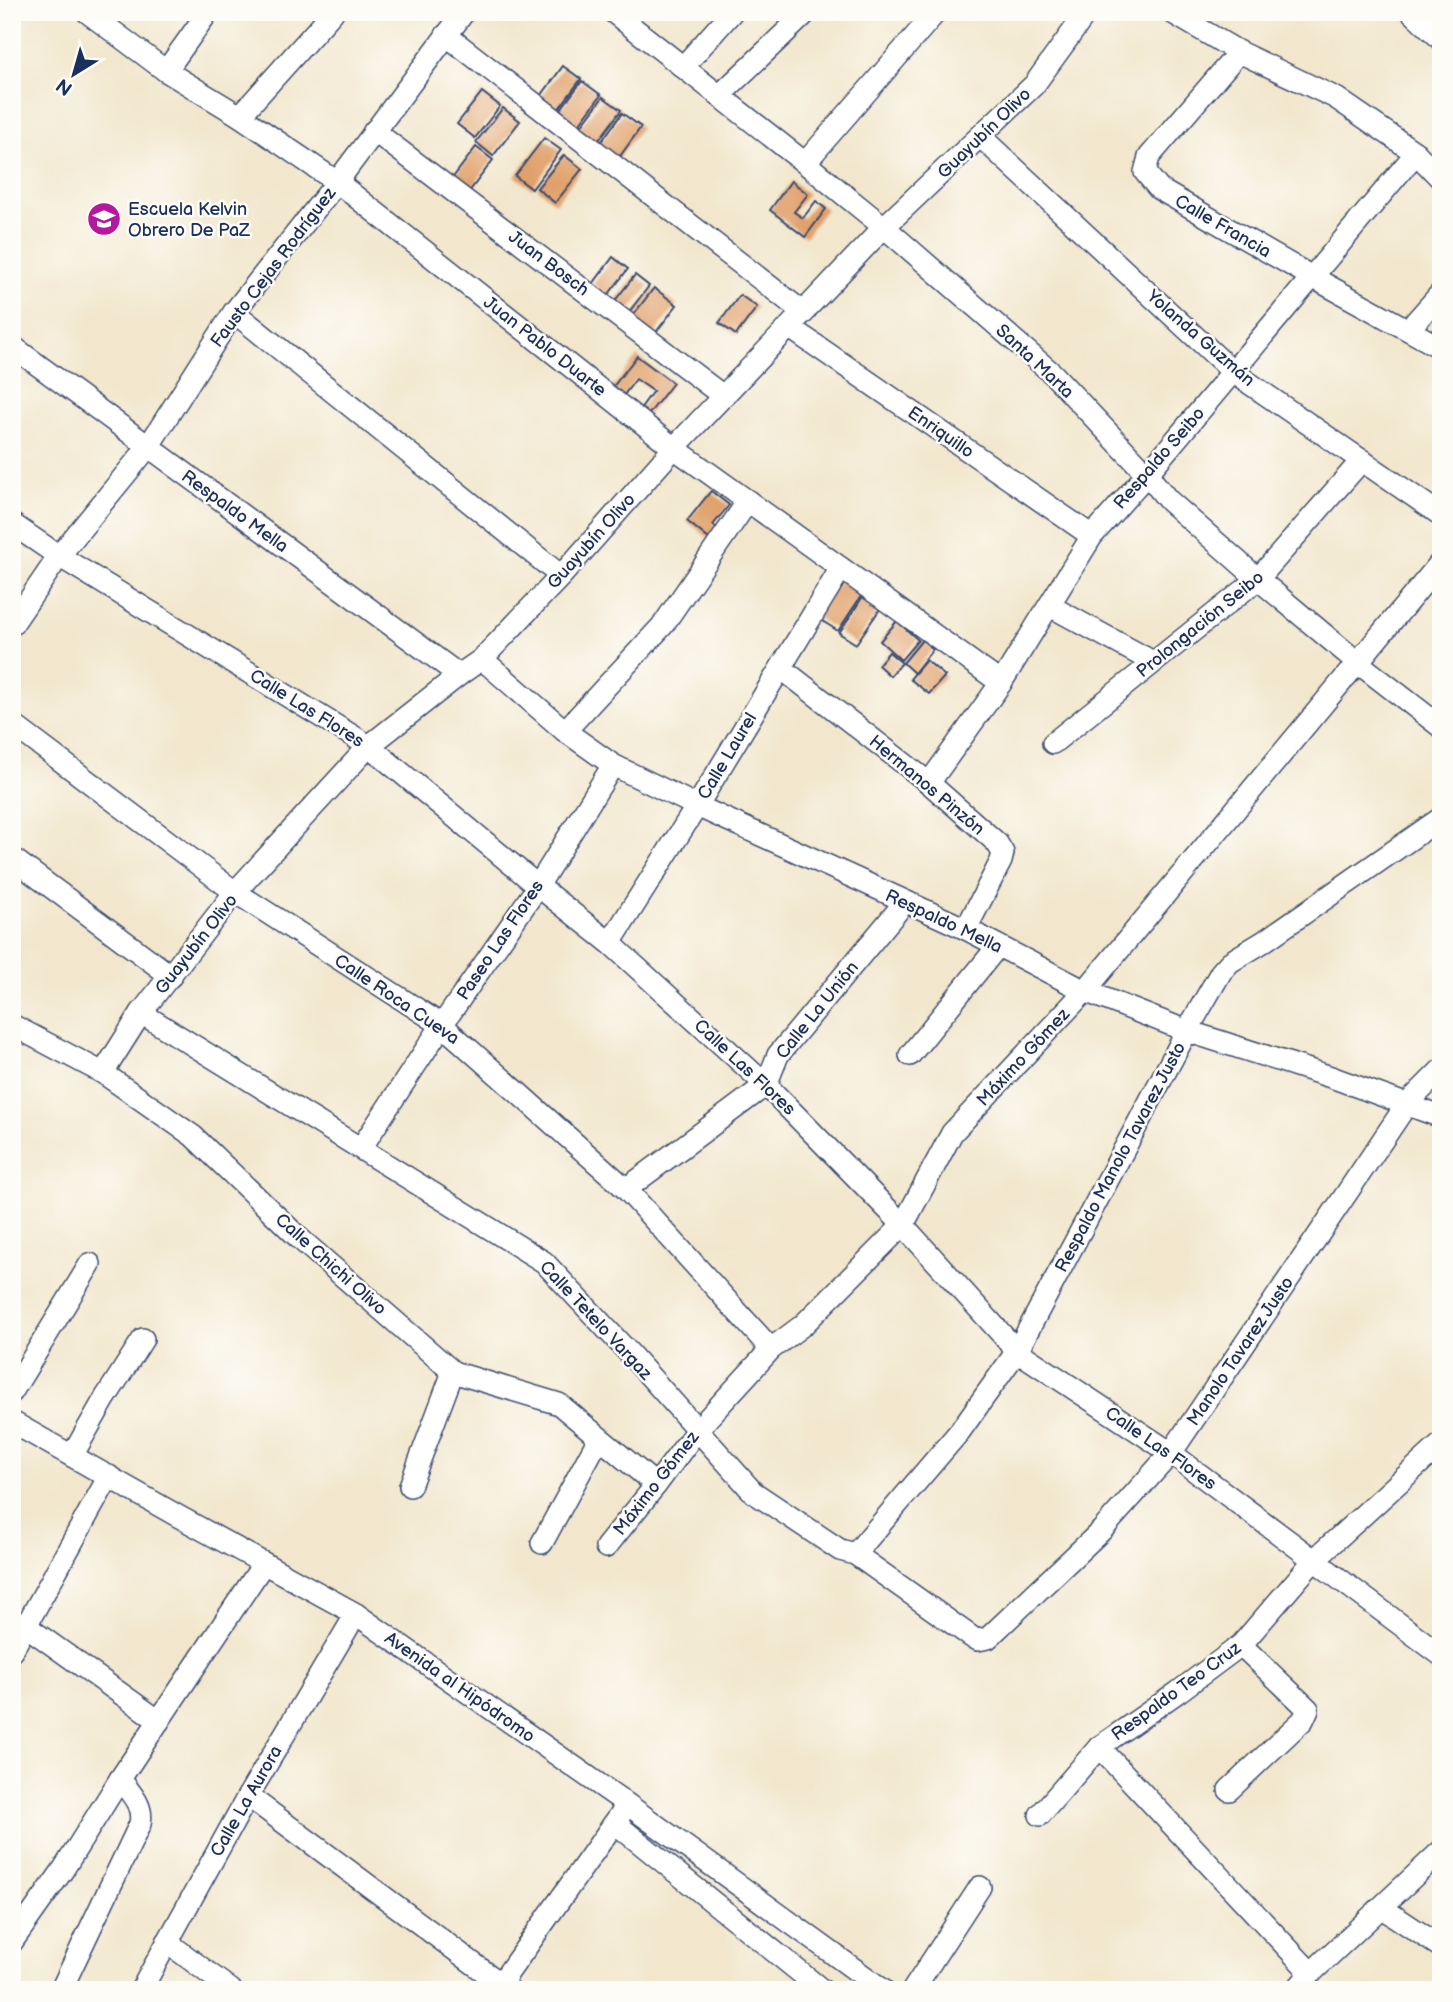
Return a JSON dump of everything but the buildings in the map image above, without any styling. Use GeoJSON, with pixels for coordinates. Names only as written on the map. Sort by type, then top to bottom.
{"type":"FeatureCollection","features":[{"type":"Feature","properties":{"kind":"street","name":"Juan Pablo Duarte"},"geometry":{"type":"LineString","coordinates":[[87,12],[166,71],[240,116],[337,182],[674,448],[1001,683]]}},
{"type":"Feature","properties":{"kind":"street"},"geometry":{"type":"LineString","coordinates":[[166,71],[208,12]]}},
{"type":"Feature","properties":{"kind":"street"},"geometry":{"type":"LineString","coordinates":[[240,116],[333,12]]}},
{"type":"Feature","properties":{"kind":"street","name":"Fausto Cejas Rodríguez"},"geometry":{"type":"LineString","coordinates":[[12,625],[60,555],[148,447],[234,312],[337,182],[464,12]]}},
{"type":"Feature","properties":{"kind":"street","name":"Santa Marta"},"geometry":{"type":"LineString","coordinates":[[613,12],[884,228],[1053,374],[1168,500],[1357,662],[1441,727]]}},
{"type":"Feature","properties":{"kind":"street"},"geometry":{"type":"LineString","coordinates":[[683,67],[732,12]]}},
{"type":"Feature","properties":{"kind":"street"},"geometry":{"type":"LineString","coordinates":[[719,96],[807,12]]}},
{"type":"Feature","properties":{"kind":"street"},"geometry":{"type":"LineString","coordinates":[[805,163],[936,12]]}},
{"type":"Feature","properties":{"kind":"street","name":"Guayubín Olivo"},"geometry":{"type":"LineString","coordinates":[[103,1073],[141,1013],[235,892],[369,746],[482,659],[561,576],[674,448],[884,228],[1034,85],[1087,12]]}},
{"type":"Feature","properties":{"kind":"street"},"geometry":{"type":"LineString","coordinates":[[1171,12],[1239,52],[1336,98],[1416,153],[1441,179]]}},
{"type":"Feature","properties":{"kind":"street"},"geometry":{"type":"LineString","coordinates":[[1412,12],[1441,39]]}},
{"type":"Feature","properties":{"kind":"street","name":"Enriquillo"},"geometry":{"type":"LineString","coordinates":[[446,35],[797,320],[1092,536]]}},
{"type":"Feature","properties":{"kind":"street","name":"Calle Francia"},"geometry":{"type":"LineString","coordinates":[[1239,52],[1149,157],[1145,172],[1159,189],[1441,348]]}},
{"type":"Feature","properties":{"kind":"street","name":"Juan Bosch"},"geometry":{"type":"LineString","coordinates":[[374,131],[723,396]]}},
{"type":"Feature","properties":{"kind":"street","name":"Yolanda Guzmán"},"geometry":{"type":"LineString","coordinates":[[981,137],[1233,372],[1441,515]]}},
{"type":"Feature","properties":{"kind":"street","name":"Respaldo Seibo"},"geometry":{"type":"LineString","coordinates":[[929,783],[1001,683],[1092,536],[1416,153]]}},
{"type":"Feature","properties":{"kind":"street"},"geometry":{"type":"LineString","coordinates":[[1409,329],[1441,293]]}},
{"type":"Feature","properties":{"kind":"street"},"geometry":{"type":"LineString","coordinates":[[234,312],[561,576]]}},
{"type":"Feature","properties":{"kind":"street","name":"Respaldo Mella"},"geometry":{"type":"LineString","coordinates":[[12,346],[459,675]]}},
{"type":"Feature","properties":{"kind":"street","name":"Prolongación Seibo"},"geometry":{"type":"LineString","coordinates":[[1053,743],[1258,579],[1362,460]]}},
{"type":"Feature","properties":{"kind":"street"},"geometry":{"type":"LineString","coordinates":[[565,731],[663,625],[748,501]]}},
{"type":"Feature","properties":{"kind":"street","name":"Calle Las Flores"},"geometry":{"type":"LineString","coordinates":[[12,524],[369,746],[610,943],[766,1085],[903,1225],[1017,1351],[1171,1453],[1441,1655]]}},
{"type":"Feature","properties":{"kind":"street","name":"Máximo Gómez"},"geometry":{"type":"LineString","coordinates":[[606,1546],[697,1430],[771,1349],[803,1325],[903,1225],[952,1133],[1085,991],[1441,562]]}},
{"type":"Feature","properties":{"kind":"street","name":"Calle Laurel"},"geometry":{"type":"LineString","coordinates":[[610,943],[697,806],[841,568]]}},
{"type":"Feature","properties":{"kind":"street"},"geometry":{"type":"LineString","coordinates":[[1050,606],[1153,662]]}},
{"type":"Feature","properties":{"kind":"street","name":"Respaldo Mella"},"geometry":{"type":"LineString","coordinates":[[482,659],[565,731],[613,765],[697,806],[966,929],[1085,991],[1187,1031],[1441,1117]]}},
{"type":"Feature","properties":{"kind":"street","name":"Hermanos Pinzón"},"geometry":{"type":"LineString","coordinates":[[781,668],[929,783],[997,843],[1003,853],[1001,861],[966,929]]}},
{"type":"Feature","properties":{"kind":"street","name":"Calle Roca Cueva"},"geometry":{"type":"LineString","coordinates":[[12,724],[235,892],[442,1025],[626,1189],[771,1349]]}},
{"type":"Feature","properties":{"kind":"street","name":"Paseo Las Flores"},"geometry":{"type":"LineString","coordinates":[[361,1148],[538,886],[613,765]]}},
{"type":"Feature","properties":{"kind":"street","name":"Respaldo Manolo Tavarez Justo"},"geometry":{"type":"LineString","coordinates":[[855,1554],[960,1431],[1017,1351],[1221,972],[1230,962],[1441,818]]}},
{"type":"Feature","properties":{"kind":"street"},"geometry":{"type":"LineString","coordinates":[[12,858],[171,976]]}},
{"type":"Feature","properties":{"kind":"street","name":"Calle La Unión"},"geometry":{"type":"LineString","coordinates":[[766,1085],[778,1055],[905,902]]}},
{"type":"Feature","properties":{"kind":"street"},"geometry":{"type":"LineString","coordinates":[[910,1055],[998,946]]}},
{"type":"Feature","properties":{"kind":"street","name":"Calle Tetelo Vargaz"},"geometry":{"type":"LineString","coordinates":[[141,1013],[544,1262],[753,1492],[840,1549],[855,1554],[973,1637],[984,1640]]}},
{"type":"Feature","properties":{"kind":"street","name":"Calle Chichi Olivo"},"geometry":{"type":"LineString","coordinates":[[12,1025],[103,1073],[193,1136],[299,1238],[453,1372],[559,1404],[656,1485]]}},
{"type":"Feature","properties":{"kind":"street","name":"Manolo Tavarez Justo"},"geometry":{"type":"LineString","coordinates":[[984,1640],[1102,1530],[1171,1453],[1407,1104],[1441,1070]]}},
{"type":"Feature","properties":{"kind":"street"},"geometry":{"type":"LineString","coordinates":[[626,1189],[766,1085]]}},
{"type":"Feature","properties":{"kind":"street"},"geometry":{"type":"LineString","coordinates":[[12,1392],[90,1264]]}},
{"type":"Feature","properties":{"kind":"street"},"geometry":{"type":"LineString","coordinates":[[72,1456],[143,1339]]}},
{"type":"Feature","properties":{"kind":"street"},"geometry":{"type":"LineString","coordinates":[[410,1486],[453,1372]]}},
{"type":"Feature","properties":{"kind":"street","name":"Avenida al Hipódromo"},"geometry":{"type":"LineString","coordinates":[[14,1427],[109,1476],[176,1516],[356,1614],[627,1804],[883,1990]]}},
{"type":"Feature","properties":{"kind":"street"},"geometry":{"type":"LineString","coordinates":[[542,1543],[600,1438]]}},
{"type":"Feature","properties":{"kind":"street","name":"Respaldo Teo Cruz"},"geometry":{"type":"LineString","coordinates":[[1311,1973],[1099,1747],[1241,1645],[1315,1559],[1441,1444]]}},
{"type":"Feature","properties":{"kind":"street"},"geometry":{"type":"LineString","coordinates":[[12,1651],[109,1476]]}},
{"type":"Feature","properties":{"kind":"street"},"geometry":{"type":"LineString","coordinates":[[12,1942],[63,1870],[120,1779],[264,1563]]}},
{"type":"Feature","properties":{"kind":"street","name":"Calle La Aurora"},"geometry":{"type":"LineString","coordinates":[[141,1990],[248,1796],[356,1614]]}},
{"type":"Feature","properties":{"kind":"street"},"geometry":{"type":"LineString","coordinates":[[26,1626],[159,1721]]}},
{"type":"Feature","properties":{"kind":"street"},"geometry":{"type":"LineString","coordinates":[[1228,1790],[1303,1720],[1308,1709],[1241,1645]]}},
{"type":"Feature","properties":{"kind":"street"},"geometry":{"type":"LineString","coordinates":[[1040,1815],[1099,1747]]}},
{"type":"Feature","properties":{"kind":"street"},"geometry":{"type":"LineString","coordinates":[[61,1990],[140,1824],[142,1814],[139,1804],[120,1779]]}},
{"type":"Feature","properties":{"kind":"street"},"geometry":{"type":"LineString","coordinates":[[248,1796],[502,1988],[627,1804]]}},
{"type":"Feature","properties":{"kind":"street"},"geometry":{"type":"LineString","coordinates":[[615,1823],[822,1990]]}},
{"type":"Feature","properties":{"kind":"street"},"geometry":{"type":"LineString","coordinates":[[1296,1990],[1441,1851]]}},
{"type":"Feature","properties":{"kind":"street"},"geometry":{"type":"LineString","coordinates":[[913,1990],[980,1887]]}},
{"type":"Feature","properties":{"kind":"street"},"geometry":{"type":"LineString","coordinates":[[1382,1908],[1441,1947]]}},
{"type":"Feature","properties":{"kind":"street"},"geometry":{"type":"LineString","coordinates":[[167,1942],[231,1990]]}},
{"type":"Feature","properties":{"kind":"place","name":"Escuela Kelvin Obrero De PaZ"},"geometry":{"type":"Point","coordinates":[104,219]}}]}
